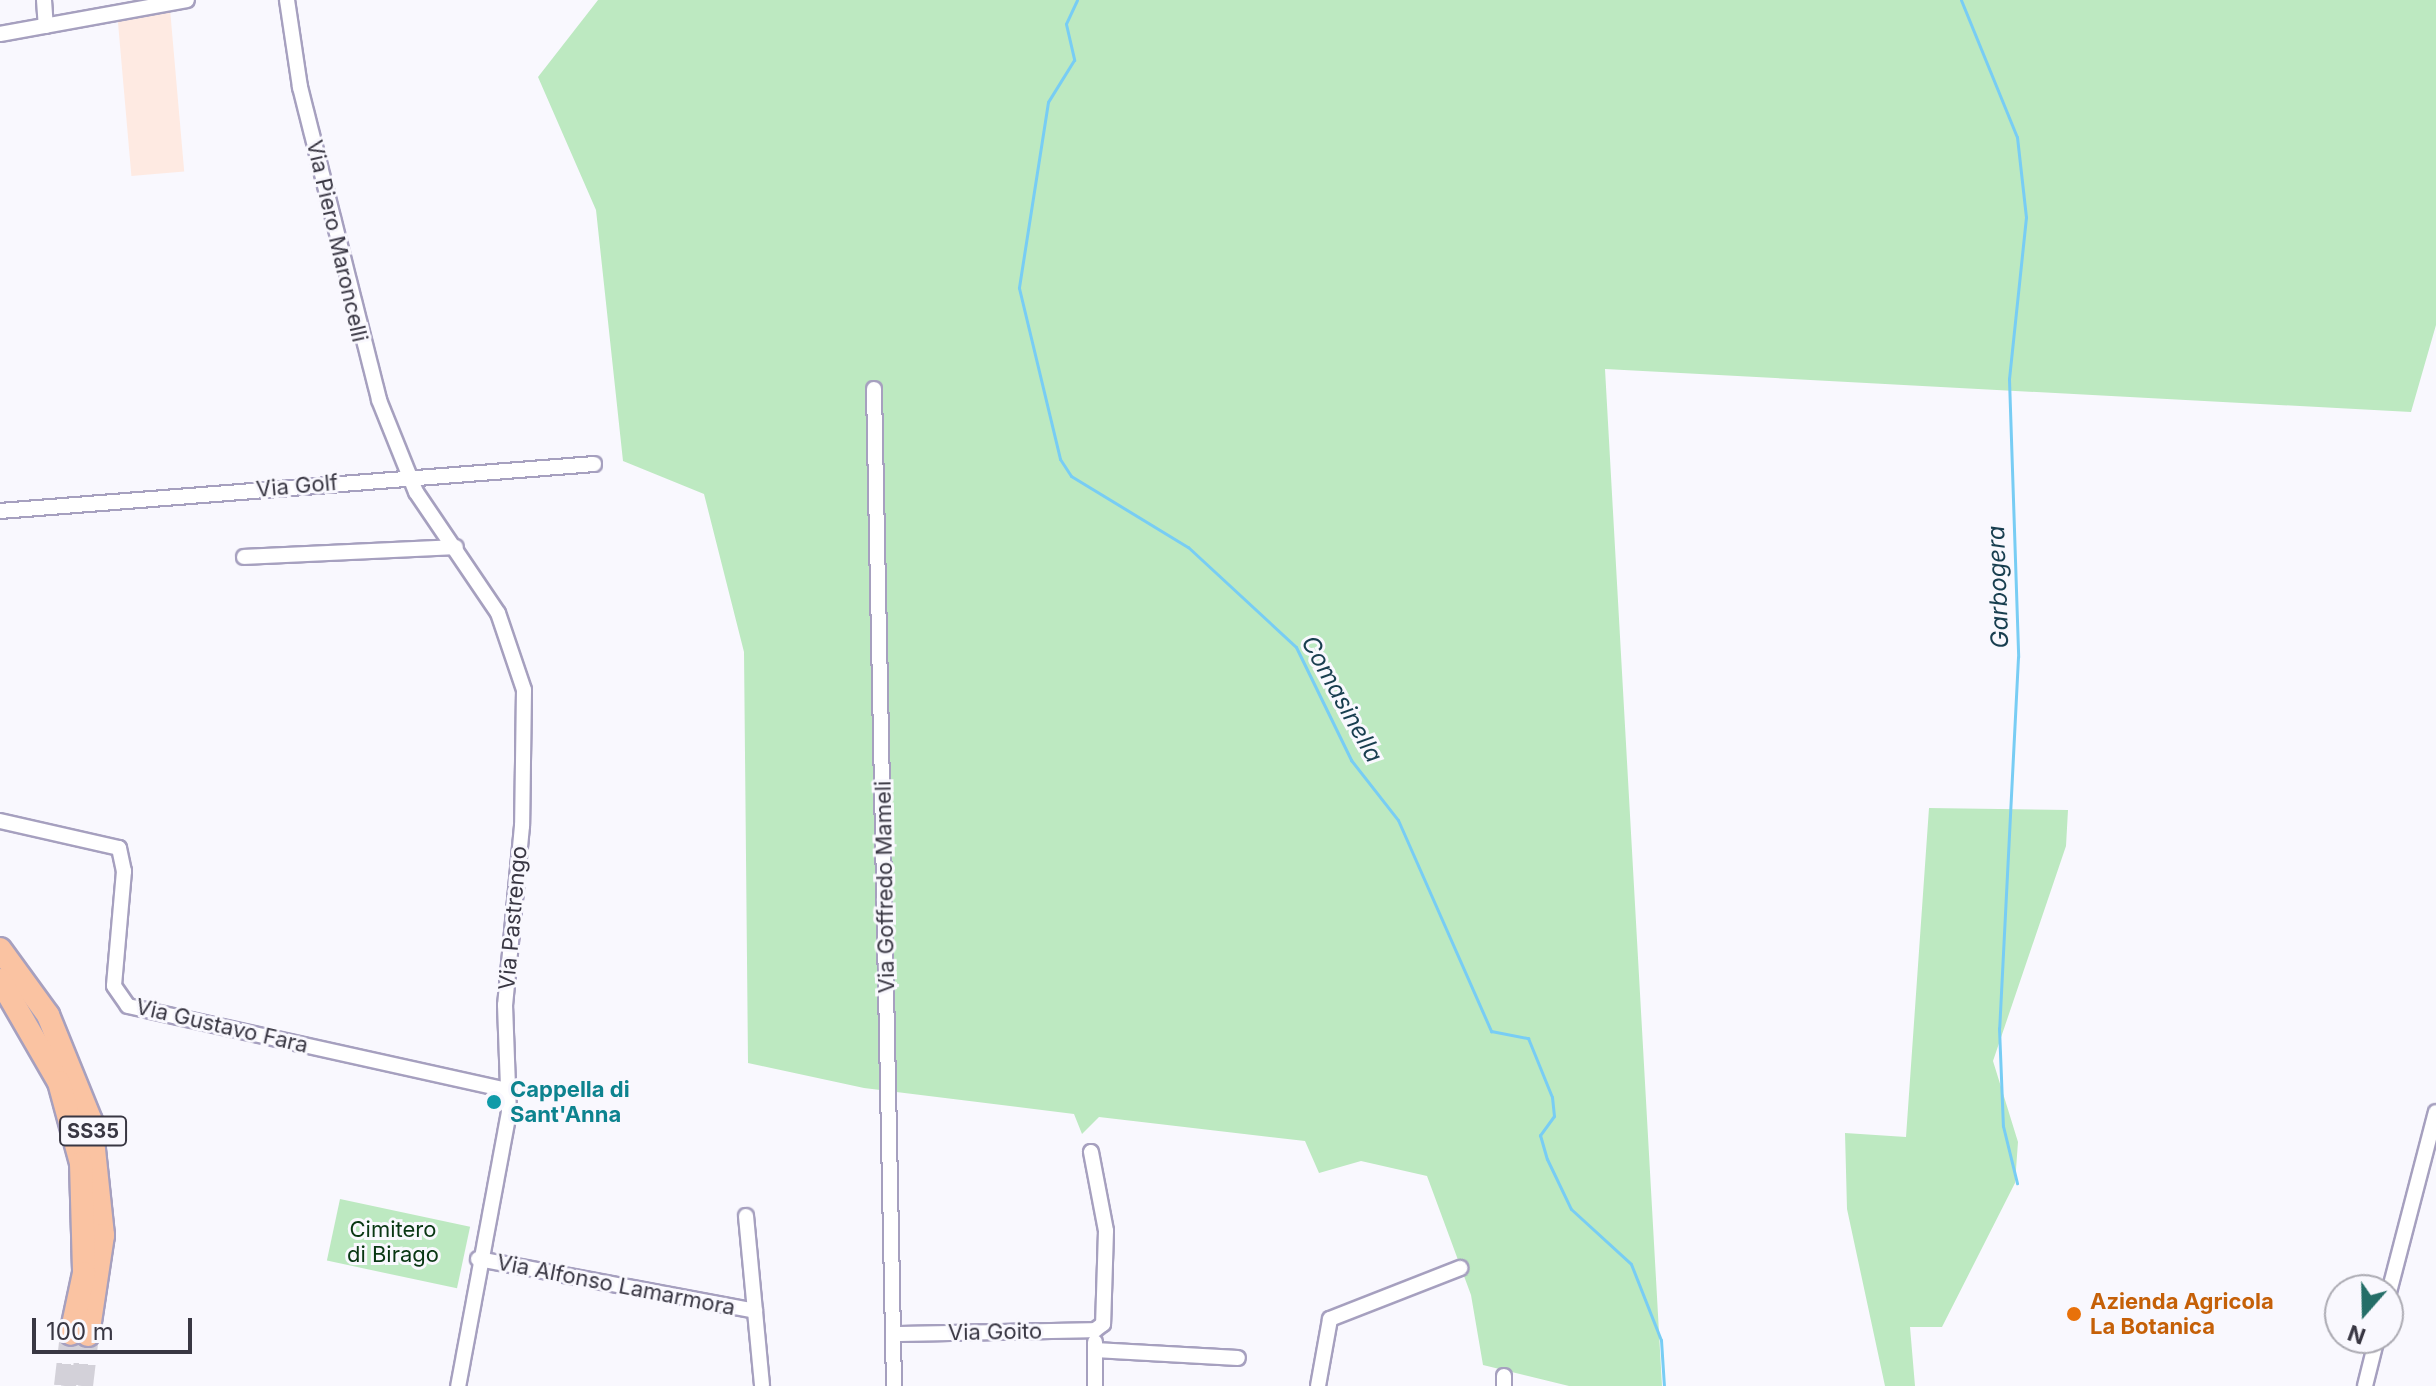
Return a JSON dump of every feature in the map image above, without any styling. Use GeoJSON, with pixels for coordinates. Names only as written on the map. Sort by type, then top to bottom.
{"type":"FeatureCollection","features":[{"type":"Feature","properties":{"kind":"highway","name":"SS35"},"geometry":{"type":"LineString","coordinates":[[0,949],[48,1015],[91,1121],[103,1235],[80,1335],[84,1273],[81,1163],[59,1082],[0,980]]}},
{"type":"Feature","properties":{"kind":"street"},"geometry":{"type":"LineString","coordinates":[[44,0],[46,26]]}},
{"type":"Feature","properties":{"kind":"street"},"geometry":{"type":"LineString","coordinates":[[0,34],[187,0]]}},
{"type":"Feature","properties":{"kind":"street","name":"Via Piero Maroncelli"},"geometry":{"type":"LineString","coordinates":[[287,0],[360,340],[409,477]]}},
{"type":"Feature","properties":{"kind":"street","name":"Via Goffredo Mameli"},"geometry":{"type":"LineString","coordinates":[[874,389],[894,1386]]}},
{"type":"Feature","properties":{"kind":"street","name":"Via Golf"},"geometry":{"type":"LineString","coordinates":[[0,511],[594,464]]}},
{"type":"Feature","properties":{"kind":"street","name":"Via Pastrengo"},"geometry":{"type":"LineString","coordinates":[[409,477],[509,633],[524,690],[503,1089],[509,1112],[478,1259],[458,1386]]}},
{"type":"Feature","properties":{"kind":"street"},"geometry":{"type":"LineString","coordinates":[[244,557],[456,547]]}},
{"type":"Feature","properties":{"kind":"street","name":"Via Gustavo Fara"},"geometry":{"type":"LineString","coordinates":[[0,821],[119,848],[124,871],[114,986],[128,1006],[503,1089]]}},
{"type":"Feature","properties":{"kind":"street"},"geometry":{"type":"LineString","coordinates":[[2394,1274],[2436,1112]]}},
{"type":"Feature","properties":{"kind":"street"},"geometry":{"type":"LineString","coordinates":[[1091,1152],[1106,1231],[1103,1324],[1095,1330],[1095,1386]]}},
{"type":"Feature","properties":{"kind":"street"},"geometry":{"type":"LineString","coordinates":[[746,1216],[760,1386],[772,1386]]}},
{"type":"Feature","properties":{"kind":"street","name":"Via Alfonso Lamarmora"},"geometry":{"type":"LineString","coordinates":[[478,1259],[755,1311]]}},
{"type":"Feature","properties":{"kind":"street"},"geometry":{"type":"LineString","coordinates":[[1318,1386],[1330,1319],[1460,1268]]}},
{"type":"Feature","properties":{"kind":"street","name":"Via Goito"},"geometry":{"type":"LineString","coordinates":[[894,1334],[1095,1330]]}},
{"type":"Feature","properties":{"kind":"street"},"geometry":{"type":"LineString","coordinates":[[1095,1350],[1238,1358]]}},
{"type":"Feature","properties":{"kind":"street"},"geometry":{"type":"LineString","coordinates":[[2365,1386],[2373,1354]]}},
{"type":"Feature","properties":{"kind":"shaded area"},"geometry":{"type":"Polygon","coordinates":[[[170,9],[184,171],[131,176],[117,14],[170,9]]]}},
{"type":"Feature","properties":{"kind":"green space"},"geometry":{"type":"Polygon","coordinates":[[[598,0],[2436,0],[2436,325],[2411,412],[1605,369],[1662,1386],[1569,1386],[1483,1365],[1471,1295],[1427,1176],[1361,1161],[1319,1173],[1305,1141],[1099,1117],[1082,1134],[1074,1114],[864,1088],[748,1063],[744,652],[704,494],[623,461],[596,210],[538,77],[598,0]]]}},
{"type":"Feature","properties":{"kind":"green space"},"geometry":{"type":"Polygon","coordinates":[[[1929,808],[2068,810],[2066,846],[1993,1061],[2018,1142],[2015,1183],[1942,1327],[1910,1327],[1915,1386],[1885,1386],[1847,1209],[1845,1133],[1906,1137],[1929,808]]]}},
{"type":"Feature","properties":{"kind":"green space","name":"Cimitero di Birago"},"geometry":{"type":"Polygon","coordinates":[[[340,1199],[470,1227],[457,1288],[327,1261],[340,1199]]]}},
{"type":"Feature","properties":{"kind":"waterway","name":"Comasinella"},"geometry":{"type":"LineString","coordinates":[[1077,0],[1066,24],[1074,60],[1048,102],[1019,288],[1060,459],[1071,476],[1188,547],[1296,647],[1351,760],[1398,820],[1491,1031],[1528,1038],[1552,1097],[1554,1116],[1540,1135],[1547,1159],[1571,1209],[1631,1264],[1661,1340],[1664,1386]]}},
{"type":"Feature","properties":{"kind":"waterway","name":"Garbogera"},"geometry":{"type":"LineString","coordinates":[[1961,0],[2017,137],[2026,217],[2009,379],[2018,657],[1999,1028],[2003,1126],[2017,1183]]}},
{"type":"Feature","properties":{"kind":"tunnel"},"geometry":{"type":"LineString","coordinates":[[65,1386],[71,1334]]}},
{"type":"Feature","properties":{"kind":"tunnel"},"geometry":{"type":"LineString","coordinates":[[82,1386],[88,1335]]}},
{"type":"Feature","properties":{"kind":"place","name":"Cappella di Sant'Anna"},"geometry":{"type":"Point","coordinates":[494,1102]}},
{"type":"Feature","properties":{"kind":"place","name":"Azienda Agricola La Botanica"},"geometry":{"type":"Point","coordinates":[2074,1314]}}]}
